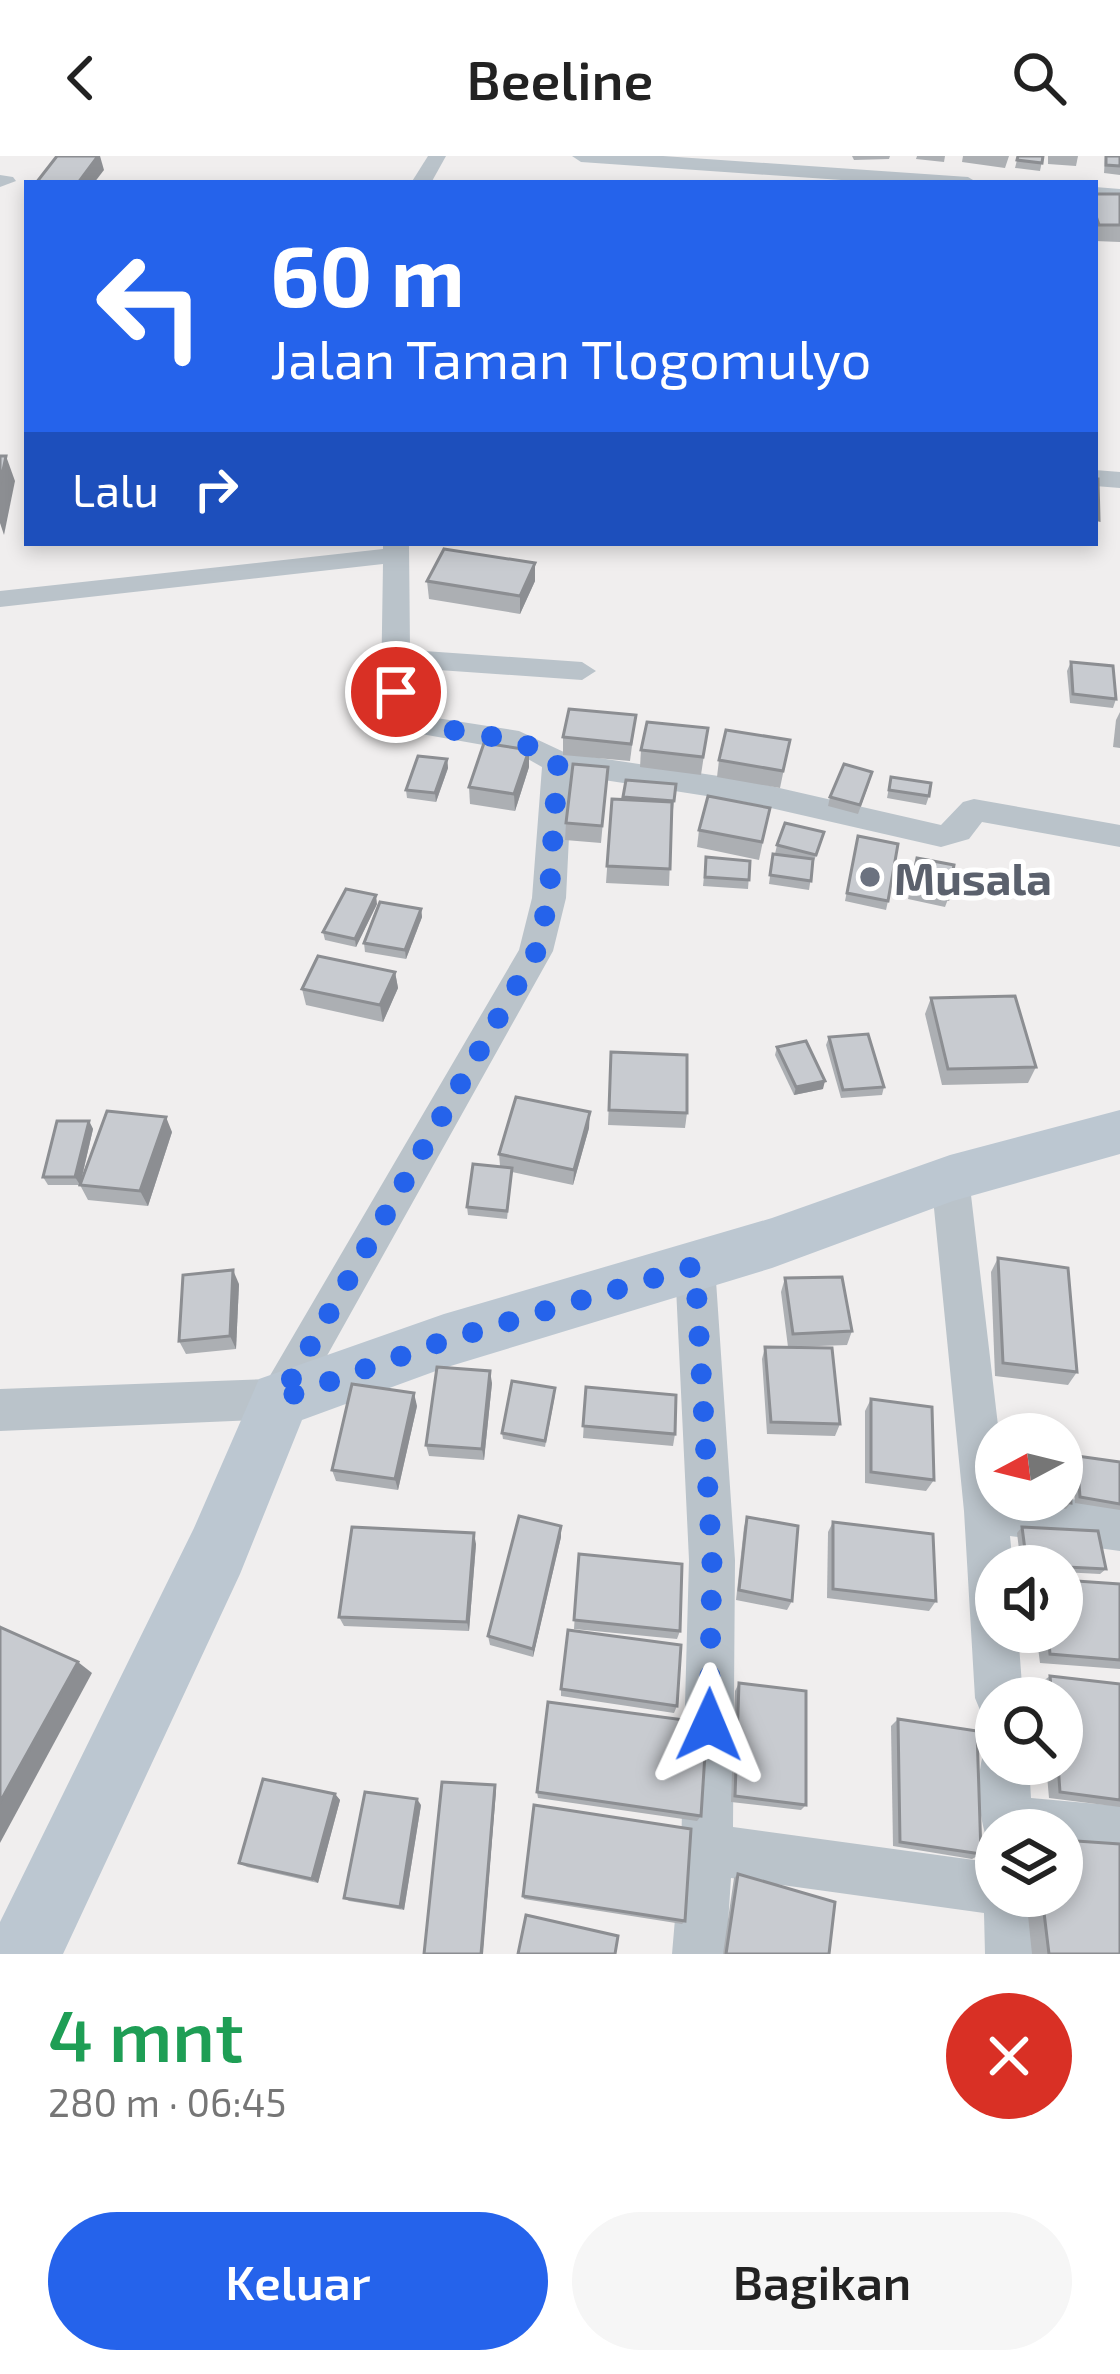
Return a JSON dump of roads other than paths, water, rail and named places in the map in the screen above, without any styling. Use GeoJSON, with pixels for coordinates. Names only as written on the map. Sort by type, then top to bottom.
{"type":"FeatureCollection","features":[{"type":"Feature","properties":{"kind":"street"},"geometry":{"type":"LineString","coordinates":[[581,156],[928,180]]}},
{"type":"Feature","properties":{"kind":"street"},"geometry":{"type":"LineString","coordinates":[[902,156],[902,178]]}},
{"type":"Feature","properties":{"kind":"street"},"geometry":{"type":"LineString","coordinates":[[0,598],[396,549],[396,692],[421,725],[519,741],[558,762],[745,791],[941,836],[958,831],[974,810],[1120,836]]}},
{"type":"Feature","properties":{"kind":"street"},"geometry":{"type":"LineString","coordinates":[[396,658],[582,671]]}},
{"type":"Feature","properties":{"kind":"street"},"geometry":{"type":"LineString","coordinates":[[24,1954],[218,1551],[280,1399],[536,952],[549,898],[558,762]]}},
{"type":"Feature","properties":{"kind":"street"},"geometry":{"type":"LineString","coordinates":[[0,1410],[280,1399],[444,1341],[772,1243],[950,1178],[1120,1132]]}},
{"type":"Feature","properties":{"kind":"street"},"geometry":{"type":"LineString","coordinates":[[950,1178],[975,1413]]}},
{"type":"Feature","properties":{"kind":"street"},"geometry":{"type":"LineString","coordinates":[[695,1266],[712,1560],[707,1849],[699,1954]]}},
{"type":"Feature","properties":{"kind":"street"},"geometry":{"type":"LineString","coordinates":[[987,1521],[998,1677]]}},
{"type":"Feature","properties":{"kind":"street"},"geometry":{"type":"LineString","coordinates":[[1065,1521],[1120,1528]]}},
{"type":"Feature","properties":{"kind":"street"},"geometry":{"type":"LineString","coordinates":[[1083,1829],[1120,1831]]}},
{"type":"Feature","properties":{"kind":"street"},"geometry":{"type":"LineString","coordinates":[[707,1849],[975,1885]]}},
{"type":"Feature","properties":{"kind":"street"},"geometry":{"type":"LineString","coordinates":[[1010,1917],[1012,1954]]}},
{"type":"Feature","properties":{"kind":"place","name":"Musala"},"geometry":{"type":"Point","coordinates":[870,877]}}]}
